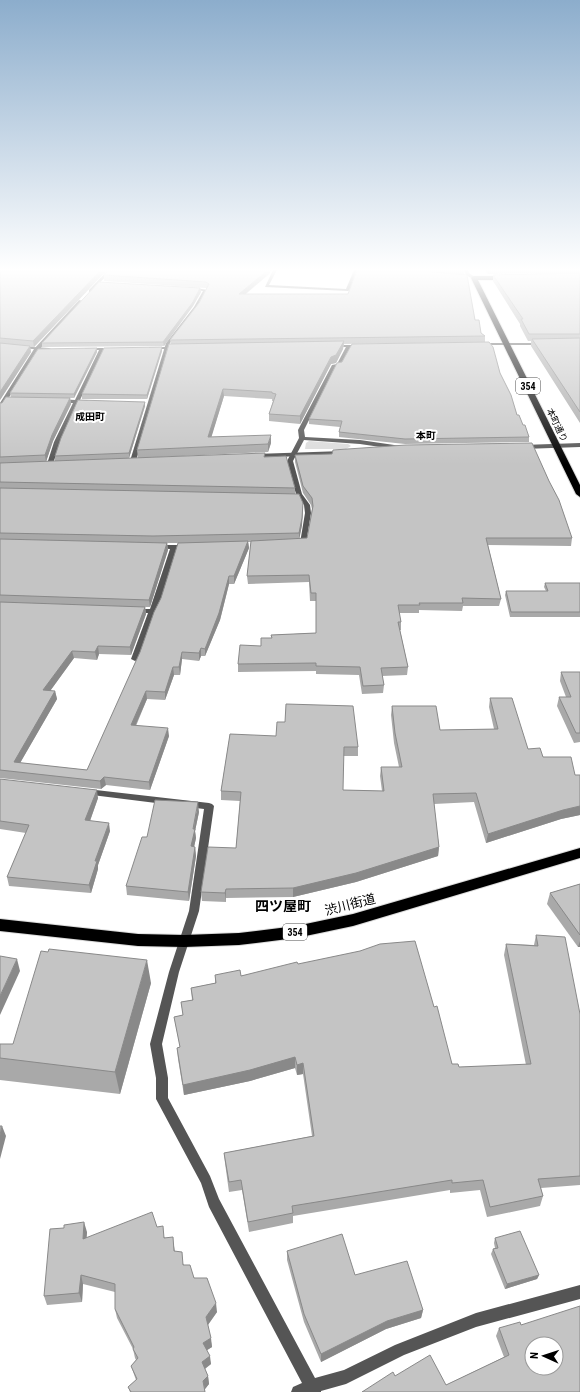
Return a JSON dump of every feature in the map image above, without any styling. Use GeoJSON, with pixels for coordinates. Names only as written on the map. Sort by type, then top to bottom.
{"type":"FeatureCollection","features":[{"type":"Feature","properties":{"kind":"highway","name":"本町通り"},"geometry":{"type":"LineString","coordinates":[[503,335],[580,494]]}},
{"type":"Feature","properties":{"kind":"highway","name":"渋川街道"},"geometry":{"type":"LineString","coordinates":[[0,925],[138,940],[184,941],[239,939],[296,932],[353,920],[580,853]]}},
{"type":"Feature","properties":{"kind":"street"},"geometry":{"type":"LineString","coordinates":[[0,407],[36,350],[50,335]]}},
{"type":"Feature","properties":{"kind":"street"},"geometry":{"type":"LineString","coordinates":[[133,461],[166,348],[175,335]]}},
{"type":"Feature","properties":{"kind":"street"},"geometry":{"type":"LineString","coordinates":[[475,344],[548,344]]}},
{"type":"Feature","properties":{"kind":"street"},"geometry":{"type":"LineString","coordinates":[[0,346],[36,350],[58,349]]}},
{"type":"Feature","properties":{"kind":"street"},"geometry":{"type":"LineString","coordinates":[[325,346],[369,346]]}},
{"type":"Feature","properties":{"kind":"street"},"geometry":{"type":"LineString","coordinates":[[288,545],[302,544],[308,513],[307,505],[302,498],[290,461],[302,438],[301,430],[326,380],[334,365],[339,365],[349,346]]}},
{"type":"Feature","properties":{"kind":"street"},"geometry":{"type":"LineString","coordinates":[[142,348],[182,348]]}},
{"type":"Feature","properties":{"kind":"street"},"geometry":{"type":"LineString","coordinates":[[80,349],[118,349]]}},
{"type":"Feature","properties":{"kind":"street"},"geometry":{"type":"LineString","coordinates":[[50,464],[57,442],[102,349]]}},
{"type":"Feature","properties":{"kind":"street"},"geometry":{"type":"LineString","coordinates":[[4,400],[12,400]]}},
{"type":"Feature","properties":{"kind":"street"},"geometry":{"type":"LineString","coordinates":[[55,401],[91,402]]}},
{"type":"Feature","properties":{"kind":"street"},"geometry":{"type":"LineString","coordinates":[[143,403],[150,403]]}},
{"type":"Feature","properties":{"kind":"street"},"geometry":{"type":"LineString","coordinates":[[302,438],[360,442],[405,448],[374,451]]}},
{"type":"Feature","properties":{"kind":"street"},"geometry":{"type":"LineString","coordinates":[[519,447],[580,445]]}},
{"type":"Feature","properties":{"kind":"street"},"geometry":{"type":"LineString","coordinates":[[247,456],[351,452]]}},
{"type":"Feature","properties":{"kind":"street"},"geometry":{"type":"LineString","coordinates":[[126,461],[141,460]]}},
{"type":"Feature","properties":{"kind":"street"},"geometry":{"type":"LineString","coordinates":[[43,464],[57,464]]}},
{"type":"Feature","properties":{"kind":"street"},"geometry":{"type":"LineString","coordinates":[[295,498],[302,498]]}},
{"type":"Feature","properties":{"kind":"street"},"geometry":{"type":"LineString","coordinates":[[146,547],[195,547]]}},
{"type":"Feature","properties":{"kind":"street"},"geometry":{"type":"LineString","coordinates":[[135,659],[153,611],[174,547]]}},
{"type":"Feature","properties":{"kind":"street"},"geometry":{"type":"LineString","coordinates":[[130,610],[153,611]]}},
{"type":"Feature","properties":{"kind":"street"},"geometry":{"type":"LineString","coordinates":[[76,790],[209,806],[194,911],[174,972],[156,1044],[162,1078],[162,1099],[206,1180],[214,1202],[313,1389]]}},
{"type":"Feature","properties":{"kind":"street"},"geometry":{"type":"LineString","coordinates":[[298,1392],[313,1389],[346,1377],[400,1350],[476,1320],[580,1292]]}},
{"type":"Feature","properties":{"kind":"shaded area"},"geometry":{"type":"Polygon","coordinates":[[[309,441],[348,444],[351,446],[346,449],[305,449],[306,443],[309,441]]]}},
{"type":"Feature","properties":{"kind":"building"},"geometry":{"type":"Polygon","coordinates":[[[0,335],[39,335],[33,341],[0,338],[0,335]]]}},
{"type":"Feature","properties":{"kind":"building"},"geometry":{"type":"Polygon","coordinates":[[[50,335],[168,335],[163,342],[42,343],[50,335]]]}},
{"type":"Feature","properties":{"kind":"building"},"geometry":{"type":"Polygon","coordinates":[[[174,335],[485,336],[170,340],[174,335]]]}},
{"type":"Feature","properties":{"kind":"building"},"geometry":{"type":"Polygon","coordinates":[[[580,338],[580,412],[532,339],[580,338]]]}},
{"type":"Feature","properties":{"kind":"building"},"geometry":{"type":"Polygon","coordinates":[[[344,341],[336,355],[331,357],[300,416],[269,414],[276,394],[272,392],[223,389],[208,437],[271,435],[268,444],[137,450],[169,344],[344,341]]]}},
{"type":"Feature","properties":{"kind":"building"},"geometry":{"type":"Polygon","coordinates":[[[489,342],[493,347],[500,373],[511,395],[517,415],[519,415],[523,425],[525,425],[529,437],[405,439],[339,432],[342,421],[309,419],[337,363],[342,362],[352,344],[489,342]]]}},
{"type":"Feature","properties":{"kind":"building"},"geometry":{"type":"Polygon","coordinates":[[[0,343],[30,346],[0,392],[0,343]]]}},
{"type":"Feature","properties":{"kind":"building"},"geometry":{"type":"Polygon","coordinates":[[[162,347],[147,395],[82,394],[104,348],[162,347]]]}},
{"type":"Feature","properties":{"kind":"building"},"geometry":{"type":"Polygon","coordinates":[[[97,348],[74,394],[10,393],[38,349],[97,348]]]}},
{"type":"Feature","properties":{"kind":"building"},"geometry":{"type":"Polygon","coordinates":[[[6,397],[70,398],[52,435],[45,455],[0,457],[0,403],[2,403],[6,397]]]}},
{"type":"Feature","properties":{"kind":"building"},"geometry":{"type":"Polygon","coordinates":[[[78,400],[145,402],[129,453],[55,456],[61,438],[78,400]]]}},
{"type":"Feature","properties":{"kind":"building"},"geometry":{"type":"Polygon","coordinates":[[[532,443],[559,500],[572,538],[486,538],[501,599],[462,598],[463,603],[419,603],[420,605],[398,605],[401,622],[398,622],[408,667],[381,668],[384,685],[363,686],[360,667],[316,666],[316,663],[238,664],[240,645],[261,646],[261,638],[272,638],[271,635],[316,633],[316,593],[311,593],[309,575],[247,576],[251,541],[307,538],[313,506],[312,498],[303,486],[295,455],[332,454],[333,450],[406,445],[532,443]]]}},
{"type":"Feature","properties":{"kind":"building"},"geometry":{"type":"Polygon","coordinates":[[[265,453],[264,457],[286,456],[295,488],[0,482],[0,463],[265,453]]]}},
{"type":"Feature","properties":{"kind":"building"},"geometry":{"type":"Polygon","coordinates":[[[0,488],[299,494],[303,503],[302,518],[299,533],[153,536],[0,533],[0,488]]]}},
{"type":"Feature","properties":{"kind":"building"},"geometry":{"type":"Polygon","coordinates":[[[0,539],[167,543],[149,600],[0,595],[0,539]]]}},
{"type":"Feature","properties":{"kind":"building"},"geometry":{"type":"Polygon","coordinates":[[[248,541],[234,576],[229,576],[219,613],[205,649],[201,648],[199,653],[182,652],[179,667],[173,667],[165,692],[146,691],[131,725],[168,728],[149,782],[104,777],[100,781],[0,770],[0,602],[145,607],[130,647],[98,646],[95,652],[72,651],[43,690],[55,691],[14,762],[87,770],[140,652],[154,612],[161,598],[178,543],[248,541]]]}},
{"type":"Feature","properties":{"kind":"building"},"geometry":{"type":"Polygon","coordinates":[[[545,583],[580,583],[580,612],[511,612],[506,591],[548,591],[545,583]]]}},
{"type":"Feature","properties":{"kind":"building"},"geometry":{"type":"Polygon","coordinates":[[[561,672],[580,672],[580,733],[576,733],[559,697],[571,697],[561,672]]]}},
{"type":"Feature","properties":{"kind":"building"},"geometry":{"type":"Polygon","coordinates":[[[490,698],[512,698],[528,749],[540,748],[543,757],[571,757],[575,775],[580,775],[580,806],[488,834],[476,793],[433,794],[439,847],[356,873],[293,888],[226,889],[225,893],[201,892],[208,847],[236,848],[241,792],[221,791],[230,734],[276,736],[277,722],[285,722],[286,704],[353,706],[358,747],[344,747],[343,790],[384,791],[381,767],[402,767],[395,733],[392,706],[436,706],[440,730],[498,729],[490,698]]]}},
{"type":"Feature","properties":{"kind":"building"},"geometry":{"type":"Polygon","coordinates":[[[0,779],[97,790],[85,820],[109,823],[95,861],[97,861],[89,885],[7,877],[29,825],[0,821],[0,779]]]}},
{"type":"Feature","properties":{"kind":"building"},"geometry":{"type":"Polygon","coordinates":[[[155,800],[198,802],[193,829],[195,829],[191,846],[195,847],[188,892],[126,886],[142,837],[147,837],[155,800]]]}},
{"type":"Feature","properties":{"kind":"building"},"geometry":{"type":"Polygon","coordinates":[[[580,884],[580,935],[550,893],[580,884]]]}},
{"type":"Feature","properties":{"kind":"building"},"geometry":{"type":"Polygon","coordinates":[[[536,935],[565,937],[580,1014],[580,1176],[538,1179],[543,1196],[490,1207],[483,1180],[452,1183],[452,1180],[292,1206],[293,1213],[248,1222],[241,1180],[229,1182],[224,1153],[314,1136],[303,1063],[297,1065],[295,1057],[250,1070],[183,1085],[177,1048],[180,1047],[174,1017],[183,1015],[181,1002],[193,1000],[191,988],[216,983],[215,975],[240,970],[241,976],[297,962],[298,964],[360,951],[380,944],[415,941],[434,1007],[437,1006],[452,1064],[458,1064],[459,1067],[531,1064],[506,944],[538,946],[536,935]]]}},
{"type":"Feature","properties":{"kind":"building"},"geometry":{"type":"Polygon","coordinates":[[[49,949],[147,960],[115,1072],[0,1058],[0,1044],[13,1044],[41,951],[48,952],[49,949]]]}},
{"type":"Feature","properties":{"kind":"building"},"geometry":{"type":"Polygon","coordinates":[[[0,956],[17,959],[0,996],[0,956]]]}},
{"type":"Feature","properties":{"kind":"building"},"geometry":{"type":"Polygon","coordinates":[[[152,1212],[157,1227],[163,1226],[164,1238],[173,1237],[174,1251],[182,1252],[183,1265],[190,1265],[194,1278],[207,1278],[216,1303],[206,1317],[211,1338],[203,1343],[210,1356],[202,1362],[208,1376],[203,1381],[205,1392],[131,1392],[128,1387],[137,1379],[131,1366],[138,1358],[115,1309],[115,1284],[81,1275],[79,1293],[44,1296],[50,1229],[64,1228],[64,1225],[84,1222],[83,1239],[152,1212]]]}},
{"type":"Feature","properties":{"kind":"building"},"geometry":{"type":"Polygon","coordinates":[[[520,1231],[539,1275],[507,1284],[493,1249],[498,1248],[495,1238],[520,1231]]]}},
{"type":"Feature","properties":{"kind":"building"},"geometry":{"type":"Polygon","coordinates":[[[342,1234],[355,1275],[407,1261],[423,1310],[387,1321],[321,1354],[304,1314],[287,1251],[342,1234]]]}},
{"type":"Feature","properties":{"kind":"building"},"geometry":{"type":"Polygon","coordinates":[[[580,1306],[580,1392],[362,1392],[393,1372],[395,1376],[430,1355],[446,1385],[509,1355],[499,1328],[520,1322],[521,1325],[580,1306]]]}},
{"type":"Feature","properties":{"kind":"district","name":"成田町"},"geometry":{"type":"Point","coordinates":[90,416]}},
{"type":"Feature","properties":{"kind":"district","name":"本町"},"geometry":{"type":"Point","coordinates":[426,435]}},
{"type":"Feature","properties":{"kind":"district","name":"四ツ屋町"},"geometry":{"type":"Point","coordinates":[283,906]}}]}
